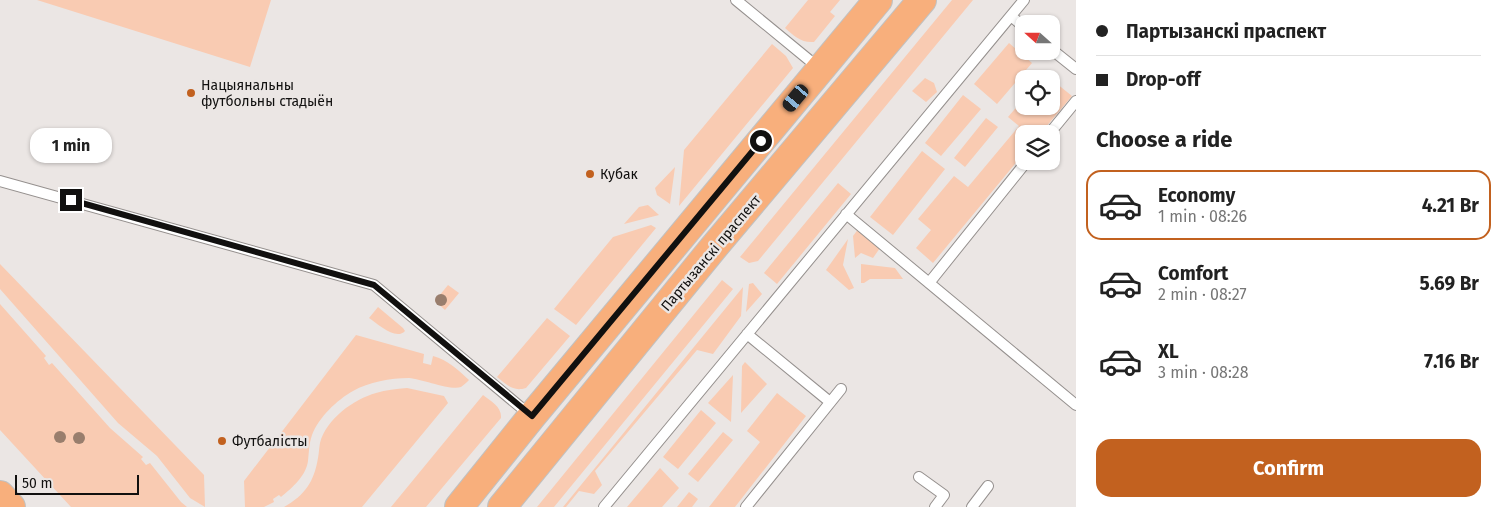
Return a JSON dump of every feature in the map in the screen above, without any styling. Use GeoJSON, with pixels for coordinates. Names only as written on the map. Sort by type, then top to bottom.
{"type":"FeatureCollection","features":[{"type":"Feature","properties":{"kind":"main road"},"geometry":{"type":"LineString","coordinates":[[459,507],[532,416],[878,0]]}},
{"type":"Feature","properties":{"kind":"main road","name":"Партызанскі праспект"},"geometry":{"type":"LineString","coordinates":[[502,507],[714,247],[922,0]]}},
{"type":"Feature","properties":{"kind":"main road"},"geometry":{"type":"LineString","coordinates":[[0,495],[11,507]]}},
{"type":"Feature","properties":{"kind":"lane"},"geometry":{"type":"LineString","coordinates":[[736,0],[820,69]]}},
{"type":"Feature","properties":{"kind":"lane"},"geometry":{"type":"LineString","coordinates":[[604,507],[1024,0]]}},
{"type":"Feature","properties":{"kind":"lane"},"geometry":{"type":"LineString","coordinates":[[1011,16],[1015,19]]}},
{"type":"Feature","properties":{"kind":"lane"},"geometry":{"type":"LineString","coordinates":[[1060,56],[1076,69]]}},
{"type":"Feature","properties":{"kind":"lane"},"geometry":{"type":"LineString","coordinates":[[1056,125],[1076,101]]}},
{"type":"Feature","properties":{"kind":"lane"},"geometry":{"type":"LineString","coordinates":[[929,282],[1020,170]]}},
{"type":"Feature","properties":{"kind":"lane"},"geometry":{"type":"LineString","coordinates":[[0,181],[374,285],[532,416]]}},
{"type":"Feature","properties":{"kind":"lane"},"geometry":{"type":"LineString","coordinates":[[846,214],[1076,405]]}},
{"type":"Feature","properties":{"kind":"lane"},"geometry":{"type":"LineString","coordinates":[[747,334],[830,402]]}},
{"type":"Feature","properties":{"kind":"lane"},"geometry":{"type":"LineString","coordinates":[[746,507],[841,389]]}},
{"type":"Feature","properties":{"kind":"lane"},"geometry":{"type":"LineString","coordinates":[[919,476],[944,495],[935,507]]}},
{"type":"Feature","properties":{"kind":"lane"},"geometry":{"type":"LineString","coordinates":[[972,507],[988,486]]}},
{"type":"Feature","properties":{"kind":"shaded area"},"geometry":{"type":"Polygon","coordinates":[[[37,0],[271,0],[250,67],[37,0]]]}},
{"type":"Feature","properties":{"kind":"shaded area"},"geometry":{"type":"Polygon","coordinates":[[[808,0],[840,0],[830,12],[835,16],[814,42],[801,40],[785,28],[808,0]]]}},
{"type":"Feature","properties":{"kind":"shaded area"},"geometry":{"type":"Polygon","coordinates":[[[952,0],[973,0],[758,261],[749,263],[740,257],[952,0]]]}},
{"type":"Feature","properties":{"kind":"shaded area"},"geometry":{"type":"Polygon","coordinates":[[[1009,43],[1015,48],[1015,60],[1029,60],[1032,63],[1026,70],[1015,70],[1015,83],[997,104],[974,84],[1009,43]]]}},
{"type":"Feature","properties":{"kind":"shaded area"},"geometry":{"type":"Polygon","coordinates":[[[772,44],[786,56],[793,68],[679,206],[684,150],[772,44]]]}},
{"type":"Feature","properties":{"kind":"shaded area"},"geometry":{"type":"Polygon","coordinates":[[[925,78],[934,83],[937,92],[926,102],[912,91],[925,78]]]}},
{"type":"Feature","properties":{"kind":"shaded area"},"geometry":{"type":"Polygon","coordinates":[[[1060,86],[1072,96],[1060,110],[1060,86]]]}},
{"type":"Feature","properties":{"kind":"shaded area"},"geometry":{"type":"Polygon","coordinates":[[[963,95],[981,109],[941,156],[925,143],[963,95]]]}},
{"type":"Feature","properties":{"kind":"shaded area"},"geometry":{"type":"Polygon","coordinates":[[[1015,109],[1015,115],[1056,115],[1048,125],[1018,125],[1008,117],[1015,109]]]}},
{"type":"Feature","properties":{"kind":"shaded area"},"geometry":{"type":"Polygon","coordinates":[[[986,118],[998,127],[965,167],[954,158],[986,118]]]}},
{"type":"Feature","properties":{"kind":"shaded area"},"geometry":{"type":"Polygon","coordinates":[[[1015,131],[1015,164],[933,263],[916,248],[931,230],[918,219],[954,176],[968,187],[1015,131]]]}},
{"type":"Feature","properties":{"kind":"shaded area"},"geometry":{"type":"Polygon","coordinates":[[[922,151],[945,169],[893,235],[870,217],[922,151]]]}},
{"type":"Feature","properties":{"kind":"shaded area"},"geometry":{"type":"Polygon","coordinates":[[[675,167],[670,204],[657,195],[655,188],[675,167]]]}},
{"type":"Feature","properties":{"kind":"shaded area"},"geometry":{"type":"Polygon","coordinates":[[[838,183],[851,194],[777,284],[764,273],[838,183]]]}},
{"type":"Feature","properties":{"kind":"shaded area"},"geometry":{"type":"Polygon","coordinates":[[[648,205],[659,215],[624,224],[639,207],[648,205]]]}},
{"type":"Feature","properties":{"kind":"shaded area"},"geometry":{"type":"Polygon","coordinates":[[[651,225],[656,228],[576,325],[554,309],[613,237],[651,225]]]}},
{"type":"Feature","properties":{"kind":"shaded area"},"geometry":{"type":"Polygon","coordinates":[[[859,228],[880,248],[873,258],[861,253],[855,258],[853,236],[859,228]]]}},
{"type":"Feature","properties":{"kind":"shaded area"},"geometry":{"type":"Polygon","coordinates":[[[848,239],[843,265],[854,288],[849,290],[826,270],[848,239]]]}},
{"type":"Feature","properties":{"kind":"shaded area"},"geometry":{"type":"Polygon","coordinates":[[[0,264],[204,475],[205,507],[190,498],[157,456],[118,423],[0,289],[0,264]]]}},
{"type":"Feature","properties":{"kind":"shaded area"},"geometry":{"type":"Polygon","coordinates":[[[861,264],[895,268],[903,279],[870,279],[861,283],[861,264]]]}},
{"type":"Feature","properties":{"kind":"shaded area"},"geometry":{"type":"Polygon","coordinates":[[[722,280],[733,289],[554,507],[537,507],[722,280]]]}},
{"type":"Feature","properties":{"kind":"shaded area"},"geometry":{"type":"Polygon","coordinates":[[[753,283],[762,294],[746,312],[749,284],[753,283]]]}},
{"type":"Feature","properties":{"kind":"shaded area"},"geometry":{"type":"Polygon","coordinates":[[[448,285],[459,293],[445,310],[435,301],[448,285]]]}},
{"type":"Feature","properties":{"kind":"shaded area"},"geometry":{"type":"Polygon","coordinates":[[[743,287],[741,316],[713,354],[697,350],[595,471],[602,485],[594,494],[579,491],[566,507],[563,507],[743,287]]]}},
{"type":"Feature","properties":{"kind":"shaded area"},"geometry":{"type":"Polygon","coordinates":[[[0,304],[46,356],[44,358],[49,365],[52,363],[110,428],[143,457],[141,459],[146,465],[150,463],[187,507],[71,507],[0,430],[0,304]]]}},
{"type":"Feature","properties":{"kind":"shaded area"},"geometry":{"type":"Polygon","coordinates":[[[378,307],[405,331],[401,334],[392,333],[369,318],[378,307]]]}},
{"type":"Feature","properties":{"kind":"shaded area"},"geometry":{"type":"Polygon","coordinates":[[[547,318],[570,336],[526,388],[517,389],[510,387],[497,377],[547,318]]]}},
{"type":"Feature","properties":{"kind":"shaded area"},"geometry":{"type":"Polygon","coordinates":[[[356,335],[424,354],[423,363],[431,365],[433,356],[452,366],[469,380],[461,387],[456,388],[409,378],[394,379],[373,383],[353,391],[335,404],[315,428],[311,438],[307,466],[294,486],[281,497],[279,495],[273,499],[274,502],[264,507],[245,507],[244,481],[356,335]]]}},
{"type":"Feature","properties":{"kind":"shaded area"},"geometry":{"type":"Polygon","coordinates":[[[745,362],[767,384],[741,413],[742,366],[745,362]]]}},
{"type":"Feature","properties":{"kind":"shaded area"},"geometry":{"type":"Polygon","coordinates":[[[733,375],[731,422],[708,403],[733,375]]]}},
{"type":"Feature","properties":{"kind":"shaded area"},"geometry":{"type":"Polygon","coordinates":[[[407,388],[444,396],[448,403],[362,507],[284,507],[298,498],[311,481],[323,434],[342,411],[368,396],[384,391],[407,388]]]}},
{"type":"Feature","properties":{"kind":"shaded area"},"geometry":{"type":"Polygon","coordinates":[[[777,393],[806,416],[735,507],[709,507],[760,442],[747,431],[777,393]]]}},
{"type":"Feature","properties":{"kind":"shaded area"},"geometry":{"type":"Polygon","coordinates":[[[483,395],[498,407],[501,418],[426,507],[391,507],[483,395]]]}},
{"type":"Feature","properties":{"kind":"shaded area"},"geometry":{"type":"Polygon","coordinates":[[[701,410],[716,423],[678,469],[663,457],[701,410]]]}},
{"type":"Feature","properties":{"kind":"shaded area"},"geometry":{"type":"Polygon","coordinates":[[[723,432],[733,440],[698,482],[688,474],[723,432]]]}},
{"type":"Feature","properties":{"kind":"shaded area"},"geometry":{"type":"Polygon","coordinates":[[[660,468],[679,488],[662,507],[627,507],[660,468]]]}},
{"type":"Feature","properties":{"kind":"shaded area"},"geometry":{"type":"Polygon","coordinates":[[[689,492],[698,499],[692,507],[677,507],[689,492]]]}},
{"type":"Feature","properties":{"kind":"place","name":"Нацыянальны футбольны стадыён"},"geometry":{"type":"Point","coordinates":[191,93]}},
{"type":"Feature","properties":{"kind":"place","name":"Кубак"},"geometry":{"type":"Point","coordinates":[590,174]}},
{"type":"Feature","properties":{"kind":"place","name":"Футбалісты"},"geometry":{"type":"Point","coordinates":[222,441]}},
{"type":"Feature","properties":{"kind":"route"},"geometry":{"type":"LineString","coordinates":[[71,200],[374,285],[532,416],[761,141]]}}]}
